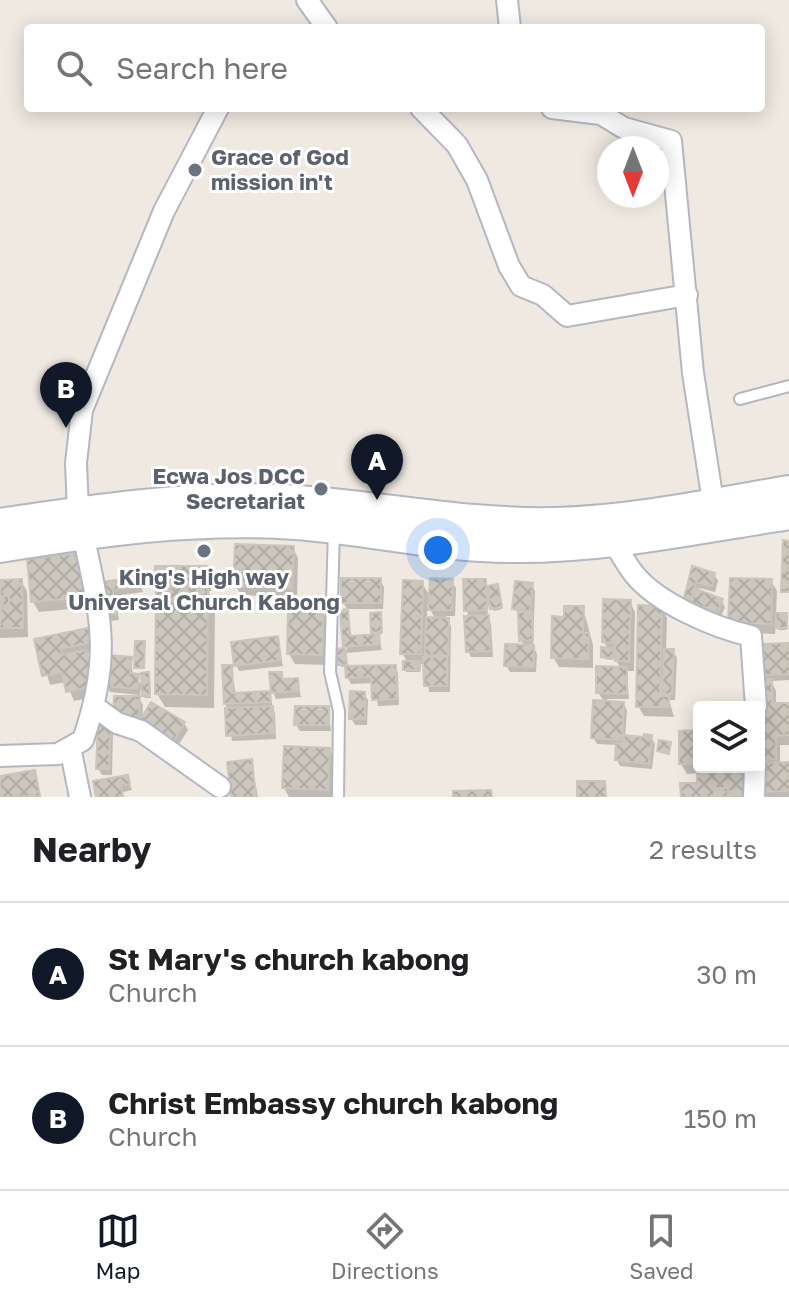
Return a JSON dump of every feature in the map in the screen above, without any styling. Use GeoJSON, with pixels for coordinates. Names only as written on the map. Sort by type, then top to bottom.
{"type":"FeatureCollection","features":[{"type":"Feature","properties":{"kind":"street"},"geometry":{"type":"LineString","coordinates":[[307,0],[324,24]]}},
{"type":"Feature","properties":{"kind":"street"},"geometry":{"type":"LineString","coordinates":[[507,0],[510,24]]}},
{"type":"Feature","properties":{"kind":"street"},"geometry":{"type":"LineString","coordinates":[[0,756],[58,754],[83,740],[95,707],[103,635],[80,523],[76,463],[82,410],[164,211],[216,112]]}},
{"type":"Feature","properties":{"kind":"street"},"geometry":{"type":"LineString","coordinates":[[425,112],[457,145],[471,168],[509,266],[521,286],[543,295],[567,316],[687,295]]}},
{"type":"Feature","properties":{"kind":"street"},"geometry":{"type":"LineString","coordinates":[[585,112],[601,114],[624,128],[671,141],[693,373],[713,502]]}},
{"type":"Feature","properties":{"kind":"street"},"geometry":{"type":"LineString","coordinates":[[0,548],[80,523],[238,498],[332,503],[483,521],[545,522],[627,516],[789,490]]}},
{"type":"Feature","properties":{"kind":"street"},"geometry":{"type":"LineString","coordinates":[[0,523],[217,521],[334,528],[511,548],[613,541],[789,515]]}},
{"type":"Feature","properties":{"kind":"street"},"geometry":{"type":"LineString","coordinates":[[613,541],[635,575],[661,599],[717,626],[751,636],[756,701]]}},
{"type":"Feature","properties":{"kind":"street"},"geometry":{"type":"LineString","coordinates":[[95,707],[117,723],[141,731],[220,787]]}},
{"type":"Feature","properties":{"kind":"street"},"geometry":{"type":"LineString","coordinates":[[70,747],[80,797]]}},
{"type":"Feature","properties":{"kind":"street"},"geometry":{"type":"LineString","coordinates":[[754,797],[755,773]]}},
{"type":"Feature","properties":{"kind":"lane"},"geometry":{"type":"LineString","coordinates":[[740,399],[789,386]]}},
{"type":"Feature","properties":{"kind":"lane"},"geometry":{"type":"LineString","coordinates":[[334,528],[330,672],[339,711],[338,797]]}},
{"type":"Feature","properties":{"kind":"building"},"geometry":{"type":"Polygon","coordinates":[[[783,540],[789,541],[789,592],[781,592],[783,540]]]}},
{"type":"Feature","properties":{"kind":"building"},"geometry":{"type":"Polygon","coordinates":[[[235,544],[294,546],[292,588],[233,586],[235,544]]]}},
{"type":"Feature","properties":{"kind":"building"},"geometry":{"type":"Polygon","coordinates":[[[83,553],[87,597],[31,602],[27,559],[83,553]]]}},
{"type":"Feature","properties":{"kind":"building"},"geometry":{"type":"Polygon","coordinates":[[[155,566],[209,566],[209,586],[154,585],[155,566]]]}},
{"type":"Feature","properties":{"kind":"building"},"geometry":{"type":"Polygon","coordinates":[[[692,566],[715,573],[712,586],[696,582],[691,600],[684,598],[692,566]]]}},
{"type":"Feature","properties":{"kind":"building"},"geometry":{"type":"Polygon","coordinates":[[[139,577],[140,586],[113,590],[116,614],[104,615],[99,582],[139,577]]]}},
{"type":"Feature","properties":{"kind":"building"},"geometry":{"type":"Polygon","coordinates":[[[341,578],[381,578],[381,603],[341,603],[341,578]]]}},
{"type":"Feature","properties":{"kind":"building"},"geometry":{"type":"Polygon","coordinates":[[[430,578],[453,579],[452,610],[428,610],[430,578]]]}},
{"type":"Feature","properties":{"kind":"building"},"geometry":{"type":"Polygon","coordinates":[[[730,578],[772,579],[771,624],[728,623],[730,578]]]}},
{"type":"Feature","properties":{"kind":"building"},"geometry":{"type":"Polygon","coordinates":[[[22,579],[23,628],[0,628],[1,605],[9,605],[9,596],[0,596],[0,580],[22,579]]]}},
{"type":"Feature","properties":{"kind":"building"},"geometry":{"type":"Polygon","coordinates":[[[463,579],[486,579],[487,610],[464,611],[463,579]]]}},
{"type":"Feature","properties":{"kind":"building"},"geometry":{"type":"Polygon","coordinates":[[[403,580],[423,581],[421,654],[400,654],[403,580]]]}},
{"type":"Feature","properties":{"kind":"building"},"geometry":{"type":"Polygon","coordinates":[[[515,581],[533,583],[530,611],[512,609],[515,581]]]}},
{"type":"Feature","properties":{"kind":"building"},"geometry":{"type":"Polygon","coordinates":[[[498,584],[502,607],[490,609],[487,586],[498,584]]]}},
{"type":"Feature","properties":{"kind":"building"},"geometry":{"type":"Polygon","coordinates":[[[156,587],[208,588],[207,695],[155,694],[156,587]]]}},
{"type":"Feature","properties":{"kind":"building"},"geometry":{"type":"Polygon","coordinates":[[[696,589],[723,599],[718,612],[691,603],[696,589]]]}},
{"type":"Feature","properties":{"kind":"building"},"geometry":{"type":"Polygon","coordinates":[[[0,596],[9,596],[9,605],[1,605],[0,596]]]}},
{"type":"Feature","properties":{"kind":"building"},"geometry":{"type":"Polygon","coordinates":[[[603,599],[631,600],[629,661],[615,661],[615,643],[602,642],[603,599]]]}},
{"type":"Feature","properties":{"kind":"building"},"geometry":{"type":"Polygon","coordinates":[[[638,605],[662,606],[660,696],[669,696],[669,707],[636,707],[638,605]]]}},
{"type":"Feature","properties":{"kind":"building"},"geometry":{"type":"Polygon","coordinates":[[[564,606],[584,606],[583,633],[589,633],[588,659],[551,658],[552,616],[564,617],[564,606]]]}},
{"type":"Feature","properties":{"kind":"building"},"geometry":{"type":"Polygon","coordinates":[[[348,609],[350,636],[379,634],[380,644],[343,647],[340,610],[348,609]]]}},
{"type":"Feature","properties":{"kind":"building"},"geometry":{"type":"Polygon","coordinates":[[[288,610],[323,610],[322,655],[287,654],[288,610]]]}},
{"type":"Feature","properties":{"kind":"building"},"geometry":{"type":"Polygon","coordinates":[[[381,612],[382,632],[371,633],[370,613],[381,612]]]}},
{"type":"Feature","properties":{"kind":"building"},"geometry":{"type":"Polygon","coordinates":[[[518,612],[532,612],[533,640],[519,641],[518,612]]]}},
{"type":"Feature","properties":{"kind":"building"},"geometry":{"type":"Polygon","coordinates":[[[776,613],[787,613],[787,628],[775,628],[776,613]]]}},
{"type":"Feature","properties":{"kind":"building"},"geometry":{"type":"Polygon","coordinates":[[[489,615],[490,651],[466,652],[464,616],[489,615]]]}},
{"type":"Feature","properties":{"kind":"building"},"geometry":{"type":"Polygon","coordinates":[[[426,617],[449,618],[448,656],[425,655],[426,617]]]}},
{"type":"Feature","properties":{"kind":"building"},"geometry":{"type":"Polygon","coordinates":[[[93,627],[96,641],[61,649],[62,655],[86,650],[94,686],[66,692],[62,672],[42,676],[34,639],[93,627]]]}},
{"type":"Feature","properties":{"kind":"building"},"geometry":{"type":"Polygon","coordinates":[[[278,636],[281,660],[234,666],[231,642],[278,636]]]}},
{"type":"Feature","properties":{"kind":"building"},"geometry":{"type":"Polygon","coordinates":[[[135,641],[145,641],[144,668],[134,668],[135,641]]]}},
{"type":"Feature","properties":{"kind":"building"},"geometry":{"type":"Polygon","coordinates":[[[789,643],[789,674],[759,675],[759,644],[789,643]]]}},
{"type":"Feature","properties":{"kind":"building"},"geometry":{"type":"Polygon","coordinates":[[[505,644],[534,645],[534,667],[504,666],[505,644]]]}},
{"type":"Feature","properties":{"kind":"building"},"geometry":{"type":"Polygon","coordinates":[[[601,647],[613,648],[613,658],[601,657],[601,647]]]}},
{"type":"Feature","properties":{"kind":"building"},"geometry":{"type":"Polygon","coordinates":[[[345,648],[347,664],[338,665],[336,649],[345,648]]]}},
{"type":"Feature","properties":{"kind":"building"},"geometry":{"type":"Polygon","coordinates":[[[664,649],[674,649],[672,694],[662,694],[664,649]]]}},
{"type":"Feature","properties":{"kind":"building"},"geometry":{"type":"Polygon","coordinates":[[[108,655],[132,657],[130,673],[139,674],[137,689],[104,686],[108,655]]]}},
{"type":"Feature","properties":{"kind":"building"},"geometry":{"type":"Polygon","coordinates":[[[423,657],[447,657],[447,686],[424,686],[423,657]]]}},
{"type":"Feature","properties":{"kind":"building"},"geometry":{"type":"Polygon","coordinates":[[[403,661],[420,661],[420,670],[403,670],[403,661]]]}},
{"type":"Feature","properties":{"kind":"building"},"geometry":{"type":"Polygon","coordinates":[[[222,665],[232,665],[233,693],[270,691],[271,702],[224,704],[222,665]]]}},
{"type":"Feature","properties":{"kind":"building"},"geometry":{"type":"Polygon","coordinates":[[[396,665],[397,699],[372,700],[371,677],[346,678],[345,666],[396,665]]]}},
{"type":"Feature","properties":{"kind":"building"},"geometry":{"type":"Polygon","coordinates":[[[596,666],[627,667],[627,694],[596,693],[596,666]]]}},
{"type":"Feature","properties":{"kind":"building"},"geometry":{"type":"Polygon","coordinates":[[[149,672],[150,696],[142,696],[141,673],[149,672]]]}},
{"type":"Feature","properties":{"kind":"building"},"geometry":{"type":"Polygon","coordinates":[[[269,672],[282,672],[282,679],[298,678],[299,691],[271,693],[269,672]]]}},
{"type":"Feature","properties":{"kind":"building"},"geometry":{"type":"Polygon","coordinates":[[[761,679],[772,679],[772,703],[789,703],[789,735],[776,736],[776,759],[765,760],[765,701],[761,701],[761,679]]]}},
{"type":"Feature","properties":{"kind":"building"},"geometry":{"type":"Polygon","coordinates":[[[350,691],[365,692],[365,719],[349,719],[350,691]]]}},
{"type":"Feature","properties":{"kind":"building"},"geometry":{"type":"Polygon","coordinates":[[[114,696],[140,696],[139,719],[113,718],[114,696]]]}},
{"type":"Feature","properties":{"kind":"building"},"geometry":{"type":"Polygon","coordinates":[[[593,700],[624,702],[622,740],[591,738],[593,700]]]}},
{"type":"Feature","properties":{"kind":"building"},"geometry":{"type":"Polygon","coordinates":[[[151,702],[185,722],[172,744],[138,723],[151,702]]]}},
{"type":"Feature","properties":{"kind":"building"},"geometry":{"type":"Polygon","coordinates":[[[273,706],[274,733],[226,736],[225,708],[273,706]]]}},
{"type":"Feature","properties":{"kind":"building"},"geometry":{"type":"Polygon","coordinates":[[[295,706],[329,706],[329,725],[294,725],[295,706]]]}},
{"type":"Feature","properties":{"kind":"building"},"geometry":{"type":"Polygon","coordinates":[[[98,724],[111,725],[109,769],[96,769],[98,724]]]}},
{"type":"Feature","properties":{"kind":"building"},"geometry":{"type":"Polygon","coordinates":[[[693,730],[693,764],[679,764],[679,731],[693,730]]]}},
{"type":"Feature","properties":{"kind":"building"},"geometry":{"type":"Polygon","coordinates":[[[644,734],[652,735],[649,764],[615,760],[616,743],[623,743],[624,735],[643,737],[644,734]]]}},
{"type":"Feature","properties":{"kind":"building"},"geometry":{"type":"Polygon","coordinates":[[[659,740],[671,742],[669,754],[657,751],[659,740]]]}},
{"type":"Feature","properties":{"kind":"building"},"geometry":{"type":"Polygon","coordinates":[[[284,746],[330,748],[328,790],[282,788],[284,746]]]}},
{"type":"Feature","properties":{"kind":"building"},"geometry":{"type":"Polygon","coordinates":[[[252,759],[256,797],[231,797],[227,762],[252,759]]]}},
{"type":"Feature","properties":{"kind":"building"},"geometry":{"type":"Polygon","coordinates":[[[789,762],[789,791],[762,792],[761,773],[765,773],[765,763],[789,762]]]}},
{"type":"Feature","properties":{"kind":"building"},"geometry":{"type":"Polygon","coordinates":[[[35,770],[40,796],[0,797],[0,776],[35,770]]]}},
{"type":"Feature","properties":{"kind":"building"},"geometry":{"type":"Polygon","coordinates":[[[697,773],[744,773],[744,795],[728,795],[728,788],[714,788],[714,797],[681,797],[680,783],[697,783],[697,773]]]}},
{"type":"Feature","properties":{"kind":"building"},"geometry":{"type":"Polygon","coordinates":[[[128,775],[130,784],[121,786],[123,797],[96,797],[93,781],[128,775]]]}},
{"type":"Feature","properties":{"kind":"building"},"geometry":{"type":"Polygon","coordinates":[[[577,781],[605,781],[606,797],[577,797],[577,781]]]}},
{"type":"Feature","properties":{"kind":"building"},"geometry":{"type":"Polygon","coordinates":[[[728,788],[730,797],[716,797],[716,789],[728,788]]]}},
{"type":"Feature","properties":{"kind":"building"},"geometry":{"type":"Polygon","coordinates":[[[491,790],[492,797],[453,797],[453,791],[491,790]]]}},
{"type":"Feature","properties":{"kind":"place","name":"Grace of God mission in't"},"geometry":{"type":"Point","coordinates":[195,170]}},
{"type":"Feature","properties":{"kind":"place","name":"Christ Embassy church kabong"},"geometry":{"type":"Point","coordinates":[66,428]}},
{"type":"Feature","properties":{"kind":"place","name":"Ecwa Jos DCC Secretariat"},"geometry":{"type":"Point","coordinates":[321,489]}},
{"type":"Feature","properties":{"kind":"place","name":"St Mary's church kabong"},"geometry":{"type":"Point","coordinates":[377,500]}},
{"type":"Feature","properties":{"kind":"place","name":"King's High way Universal Church Kabong"},"geometry":{"type":"Point","coordinates":[204,551]}}]}
